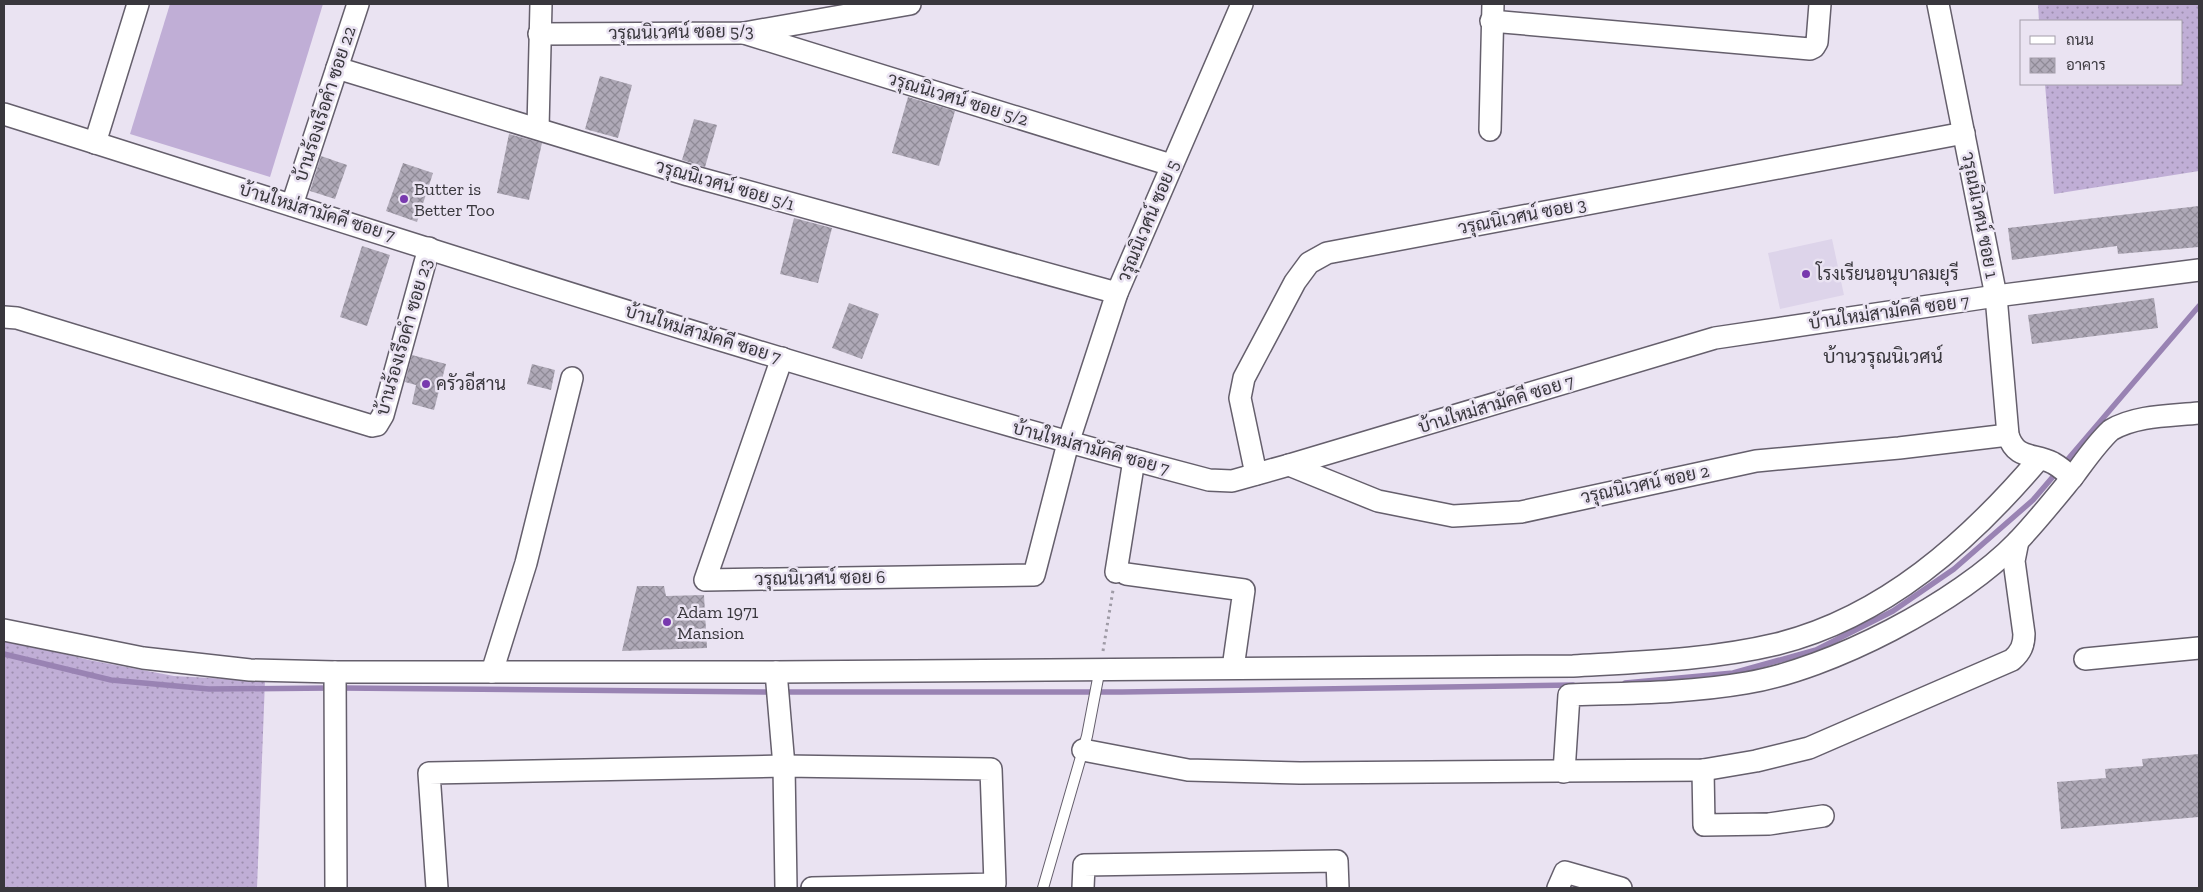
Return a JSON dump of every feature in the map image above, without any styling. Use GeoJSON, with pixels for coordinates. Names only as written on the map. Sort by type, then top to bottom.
{"type":"FeatureCollection","features":[{"type":"Feature","properties":{"kind":"street"},"geometry":{"type":"LineString","coordinates":[[96,143],[138,4]]}},
{"type":"Feature","properties":{"kind":"street","name":"บ้านร้องเรือคำ ซอย 22"},"geometry":{"type":"LineString","coordinates":[[292,205],[358,4]]}},
{"type":"Feature","properties":{"kind":"street"},"geometry":{"type":"LineString","coordinates":[[538,128],[541,4]]}},
{"type":"Feature","properties":{"kind":"street","name":"วรุณนิเวศน์ ซอย 5/3"},"geometry":{"type":"LineString","coordinates":[[539,34],[744,33],[910,4]]}},
{"type":"Feature","properties":{"kind":"street","name":"วรุณนิเวศน์ ซอย 5"},"geometry":{"type":"LineString","coordinates":[[1068,443],[1117,293],[1242,4]]}},
{"type":"Feature","properties":{"kind":"street"},"geometry":{"type":"LineString","coordinates":[[1490,130],[1492,12],[1810,49],[1814,47],[1820,4]]}},
{"type":"Feature","properties":{"kind":"street","name":"วรุณนิเวศน์ ซอย 1"},"geometry":{"type":"LineString","coordinates":[[1938,4],[1996,296]]}},
{"type":"Feature","properties":{"kind":"street","name":"วรุณนิเวศน์ ซอย 5/2"},"geometry":{"type":"LineString","coordinates":[[744,33],[1171,165]]}},
{"type":"Feature","properties":{"kind":"street","name":"วรุณนิเวศน์ ซอย 5/1"},"geometry":{"type":"LineString","coordinates":[[337,68],[688,175],[1117,293]]}},
{"type":"Feature","properties":{"kind":"street","name":"บ้านใหม่สามัคคี ซอย 7"},"geometry":{"type":"LineString","coordinates":[[4,114],[782,358],[1068,443],[1209,480],[1232,481],[1290,465],[1715,338],[1996,296],[2199,270]]}},
{"type":"Feature","properties":{"kind":"street","name":"วรุณนิเวศน์ ซอย 3"},"geometry":{"type":"LineString","coordinates":[[1256,474],[1240,398],[1244,378],[1295,282],[1309,263],[1327,253],[1964,133]]}},
{"type":"Feature","properties":{"kind":"street","name":"บ้านร้องเรือคำ ซอย 23"},"geometry":{"type":"LineString","coordinates":[[4,316],[17,318],[366,426],[377,425],[383,415],[429,248]]}},
{"type":"Feature","properties":{"kind":"street"},"geometry":{"type":"LineString","coordinates":[[1996,296],[2008,435],[2012,446],[2017,451],[2058,468]]}},
{"type":"Feature","properties":{"kind":"street","name":"วรุณนิเวศน์ ซอย 6"},"geometry":{"type":"LineString","coordinates":[[782,358],[706,580],[1034,574],[1068,443]]}},
{"type":"Feature","properties":{"kind":"street"},"geometry":{"type":"LineString","coordinates":[[492,672],[526,563],[572,378]]}},
{"type":"Feature","properties":{"kind":"street"},"geometry":{"type":"LineString","coordinates":[[4,630],[142,658],[335,682],[492,672],[1099,674],[1233,668],[1573,666],[1669,661],[1727,654],[1778,643],[1817,631],[1851,616],[1892,593],[1927,570],[1983,522],[2123,423],[2199,413]]}},
{"type":"Feature","properties":{"kind":"street","name":"วรุณนิเวศน์ ซอย 2"},"geometry":{"type":"LineString","coordinates":[[1290,465],[1378,501],[1453,516],[1521,512],[1756,461],[1899,448],[2008,435]]}},
{"type":"Feature","properties":{"kind":"street"},"geometry":{"type":"LineString","coordinates":[[1134,460],[1121,573],[1244,590],[1233,668]]}},
{"type":"Feature","properties":{"kind":"street"},"geometry":{"type":"LineString","coordinates":[[1083,750],[1188,770],[1300,774],[1703,770],[1756,761],[1809,748],[2012,660],[2018,655],[2024,642],[2014,561],[2018,541],[2058,468]]}},
{"type":"Feature","properties":{"kind":"street"},"geometry":{"type":"LineString","coordinates":[[1564,772],[1568,696],[1703,689],[1748,683],[1795,671],[1875,638],[1924,612],[1970,580],[2018,541]]}},
{"type":"Feature","properties":{"kind":"street"},"geometry":{"type":"LineString","coordinates":[[2085,659],[2199,648]]}},
{"type":"Feature","properties":{"kind":"street"},"geometry":{"type":"LineString","coordinates":[[776,672],[784,766],[786,888]]}},
{"type":"Feature","properties":{"kind":"street"},"geometry":{"type":"LineString","coordinates":[[335,682],[336,888]]}},
{"type":"Feature","properties":{"kind":"street"},"geometry":{"type":"LineString","coordinates":[[437,888],[429,773],[784,766],[991,769],[995,884],[812,888]]}},
{"type":"Feature","properties":{"kind":"street"},"geometry":{"type":"LineString","coordinates":[[1703,770],[1704,825],[1770,824],[1822,816]]}},
{"type":"Feature","properties":{"kind":"street"},"geometry":{"type":"LineString","coordinates":[[1083,888],[1084,865],[1336,861],[1338,888]]}},
{"type":"Feature","properties":{"kind":"street"},"geometry":{"type":"LineString","coordinates":[[1558,888],[1565,872],[1621,888]]}},
{"type":"Feature","properties":{"kind":"lane"},"geometry":{"type":"LineString","coordinates":[[1043,888],[1083,750],[1099,674]]}},
{"type":"Feature","properties":{"kind":"path"},"geometry":{"type":"LineString","coordinates":[[1099,674],[1121,573]]}},
{"type":"Feature","properties":{"kind":"shaded area"},"geometry":{"type":"Polygon","coordinates":[[[170,4],[323,4],[270,177],[130,134],[170,4]]]}},
{"type":"Feature","properties":{"kind":"shaded area"},"geometry":{"type":"Polygon","coordinates":[[[2038,4],[2199,4],[2199,171],[2054,194],[2045,85],[2183,85],[2183,20],[2039,20],[2038,4]]]}},
{"type":"Feature","properties":{"kind":"shaded area","name":"โรงเรียนอนุบาลมยุรี"},"geometry":{"type":"Polygon","coordinates":[[[1832,239],[1844,295],[1780,309],[1768,253],[1832,239]]]}},
{"type":"Feature","properties":{"kind":"shaded area"},"geometry":{"type":"Polygon","coordinates":[[[4,639],[89,660],[174,676],[265,681],[257,888],[4,888],[4,639]]]}},
{"type":"Feature","properties":{"kind":"building"},"geometry":{"type":"Polygon","coordinates":[[[600,76],[632,85],[618,138],[585,129],[600,76]]]}},
{"type":"Feature","properties":{"kind":"building"},"geometry":{"type":"Polygon","coordinates":[[[908,97],[955,111],[939,166],[892,153],[908,97]]]}},
{"type":"Feature","properties":{"kind":"building"},"geometry":{"type":"Polygon","coordinates":[[[694,119],[717,125],[705,167],[682,160],[694,119]]]}},
{"type":"Feature","properties":{"kind":"building"},"geometry":{"type":"Polygon","coordinates":[[[509,134],[542,143],[529,200],[497,193],[509,134]]]}},
{"type":"Feature","properties":{"kind":"building"},"geometry":{"type":"Polygon","coordinates":[[[321,156],[347,165],[335,199],[310,191],[321,156]]]}},
{"type":"Feature","properties":{"kind":"building"},"geometry":{"type":"Polygon","coordinates":[[[403,163],[433,173],[417,222],[386,211],[403,163]]]}},
{"type":"Feature","properties":{"kind":"building"},"geometry":{"type":"Polygon","coordinates":[[[2199,206],[2199,247],[2118,254],[2117,246],[2012,260],[2008,228],[2199,206]]]}},
{"type":"Feature","properties":{"kind":"building"},"geometry":{"type":"Polygon","coordinates":[[[794,218],[832,228],[818,283],[780,274],[794,218]]]}},
{"type":"Feature","properties":{"kind":"building"},"geometry":{"type":"Polygon","coordinates":[[[362,246],[390,255],[367,326],[340,317],[362,246]]]}},
{"type":"Feature","properties":{"kind":"building"},"geometry":{"type":"Polygon","coordinates":[[[2154,298],[2158,328],[2032,344],[2028,315],[2154,298]]]}},
{"type":"Feature","properties":{"kind":"building"},"geometry":{"type":"Polygon","coordinates":[[[849,303],[879,314],[862,359],[832,348],[849,303]]]}},
{"type":"Feature","properties":{"kind":"building","name":"ครัวอีสาน"},"geometry":{"type":"Polygon","coordinates":[[[412,355],[446,364],[434,410],[412,404],[416,385],[405,382],[412,355]]]}},
{"type":"Feature","properties":{"kind":"building"},"geometry":{"type":"Polygon","coordinates":[[[532,364],[555,370],[551,390],[527,384],[532,364]]]}},
{"type":"Feature","properties":{"kind":"building","name":"Adam 1971 Mansion"},"geometry":{"type":"Polygon","coordinates":[[[637,586],[664,586],[666,596],[704,595],[707,648],[622,651],[637,586]]]}},
{"type":"Feature","properties":{"kind":"building"},"geometry":{"type":"Polygon","coordinates":[[[2199,754],[2199,817],[2061,829],[2057,782],[2106,778],[2105,769],[2143,766],[2142,759],[2199,754]]]}},
{"type":"Feature","properties":{"kind":"waterway"},"geometry":{"type":"LineString","coordinates":[[1625,683],[1733,673],[1816,650],[1893,611],[1954,569],[2033,500],[2199,306]]}},
{"type":"Feature","properties":{"kind":"waterway"},"geometry":{"type":"LineString","coordinates":[[4,654],[111,680],[209,689],[331,688]]}},
{"type":"Feature","properties":{"kind":"waterway"},"geometry":{"type":"LineString","coordinates":[[783,692],[1122,692],[1573,685]]}},
{"type":"Feature","properties":{"kind":"waterway"},"geometry":{"type":"LineString","coordinates":[[340,688],[773,692]]}},
{"type":"Feature","properties":{"kind":"place","name":"Butter is Better Too"},"geometry":{"type":"Point","coordinates":[404,199]}},
{"type":"Feature","properties":{"kind":"place","name":"โรงเรียนอนุบาลมยุรี"},"geometry":{"type":"Point","coordinates":[1806,274]}},
{"type":"Feature","properties":{"kind":"place","name":"ครัวอีสาน"},"geometry":{"type":"Point","coordinates":[426,384]}},
{"type":"Feature","properties":{"kind":"place","name":"Adam 1971 Mansion"},"geometry":{"type":"Point","coordinates":[667,622]}},
{"type":"Feature","properties":{"kind":"district","name":"บ้านวรุณนิเวศน์"},"geometry":{"type":"Point","coordinates":[1883,356]}}]}
